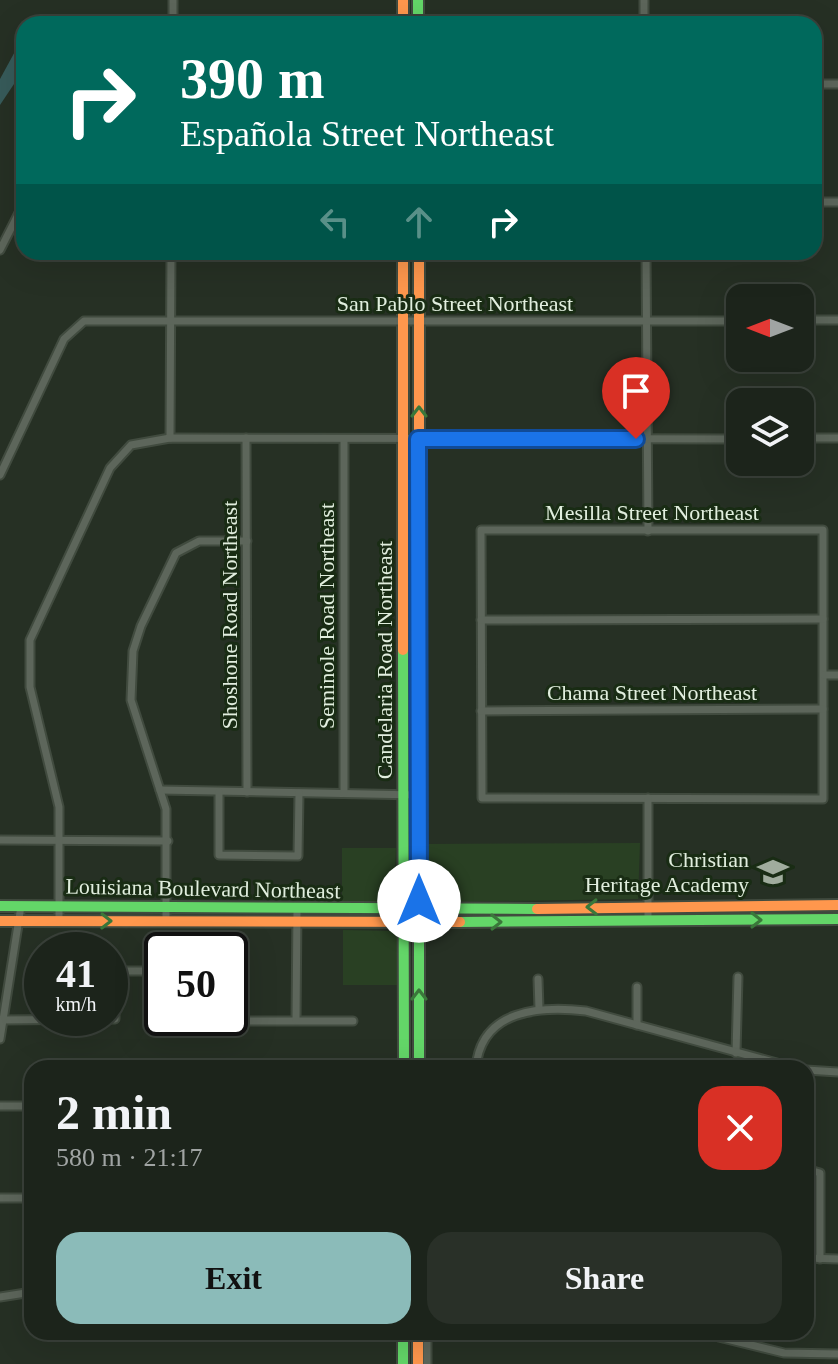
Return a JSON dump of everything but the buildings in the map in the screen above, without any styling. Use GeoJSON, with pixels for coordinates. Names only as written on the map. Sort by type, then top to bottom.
{"type":"FeatureCollection","features":[{"type":"Feature","properties":{"kind":"main road","name":"Candelaria Road Northeast"},"geometry":{"type":"LineString","coordinates":[[403,260],[404,1060]]}},
{"type":"Feature","properties":{"kind":"main road","name":"Candelaria Road Northeast"},"geometry":{"type":"LineString","coordinates":[[419,260],[419,1060]]}},
{"type":"Feature","properties":{"kind":"main road","name":"Louisiana Boulevard Northeast"},"geometry":{"type":"LineString","coordinates":[[0,906],[419,910],[838,905]]}},
{"type":"Feature","properties":{"kind":"main road","name":"Louisiana Boulevard Northeast"},"geometry":{"type":"LineString","coordinates":[[0,921],[297,924],[838,919]]}},
{"type":"Feature","properties":{"kind":"main road"},"geometry":{"type":"LineString","coordinates":[[403,1340],[403,1364]]}},
{"type":"Feature","properties":{"kind":"main road"},"geometry":{"type":"LineString","coordinates":[[418,1340],[418,1364]]}},
{"type":"Feature","properties":{"kind":"street"},"geometry":{"type":"LineString","coordinates":[[0,250],[16,218]]}},
{"type":"Feature","properties":{"kind":"street"},"geometry":{"type":"LineString","coordinates":[[170,438],[171,260]]}},
{"type":"Feature","properties":{"kind":"street"},"geometry":{"type":"LineString","coordinates":[[646,260],[648,531]]}},
{"type":"Feature","properties":{"kind":"street","name":"San Pablo Street Northeast"},"geometry":{"type":"LineString","coordinates":[[0,475],[64,339],[75,326],[96,320],[726,321]]}},
{"type":"Feature","properties":{"kind":"street"},"geometry":{"type":"LineString","coordinates":[[814,320],[838,320]]}},
{"type":"Feature","properties":{"kind":"street"},"geometry":{"type":"LineString","coordinates":[[59,921],[57,792],[30,687],[30,640],[119,455],[131,445],[170,438],[726,439]]}},
{"type":"Feature","properties":{"kind":"street","name":"Shoshone Road Northeast"},"geometry":{"type":"LineString","coordinates":[[246,438],[247,792]]}},
{"type":"Feature","properties":{"kind":"street"},"geometry":{"type":"LineString","coordinates":[[814,438],[838,438]]}},
{"type":"Feature","properties":{"kind":"street","name":"Seminole Road Northeast"},"geometry":{"type":"LineString","coordinates":[[344,439],[344,793]]}},
{"type":"Feature","properties":{"kind":"street","name":"Mesilla Street Northeast"},"geometry":{"type":"LineString","coordinates":[[481,620],[481,530],[823,530],[823,619]]}},
{"type":"Feature","properties":{"kind":"street"},"geometry":{"type":"LineString","coordinates":[[166,922],[166,809],[129,683],[141,626],[176,553],[199,541],[247,541]]}},
{"type":"Feature","properties":{"kind":"street"},"geometry":{"type":"LineString","coordinates":[[823,619],[823,799],[482,798],[481,620],[823,619]]}},
{"type":"Feature","properties":{"kind":"street"},"geometry":{"type":"LineString","coordinates":[[824,675],[838,675]]}},
{"type":"Feature","properties":{"kind":"street","name":"Chama Street Northeast"},"geometry":{"type":"LineString","coordinates":[[481,711],[823,709]]}},
{"type":"Feature","properties":{"kind":"street"},"geometry":{"type":"LineString","coordinates":[[160,790],[418,795]]}},
{"type":"Feature","properties":{"kind":"street"},"geometry":{"type":"LineString","coordinates":[[219,792],[219,855],[298,856],[299,793]]}},
{"type":"Feature","properties":{"kind":"street"},"geometry":{"type":"LineString","coordinates":[[648,798],[648,920]]}},
{"type":"Feature","properties":{"kind":"street"},"geometry":{"type":"LineString","coordinates":[[0,840],[168,841]]}},
{"type":"Feature","properties":{"kind":"street"},"geometry":{"type":"LineString","coordinates":[[0,1039],[21,906]]}},
{"type":"Feature","properties":{"kind":"street"},"geometry":{"type":"LineString","coordinates":[[296,1020],[297,910]]}},
{"type":"Feature","properties":{"kind":"street"},"geometry":{"type":"LineString","coordinates":[[1,1020],[115,1019],[115,971],[144,971]]}},
{"type":"Feature","properties":{"kind":"street"},"geometry":{"type":"LineString","coordinates":[[736,1053],[738,977]]}},
{"type":"Feature","properties":{"kind":"street"},"geometry":{"type":"LineString","coordinates":[[538,979],[539,1009]]}},
{"type":"Feature","properties":{"kind":"street"},"geometry":{"type":"LineString","coordinates":[[637,987],[637,1025]]}},
{"type":"Feature","properties":{"kind":"street"},"geometry":{"type":"LineString","coordinates":[[478,1060],[480,1049],[501,1021],[525,1010],[539,1009],[586,1011],[764,1060]]}},
{"type":"Feature","properties":{"kind":"street"},"geometry":{"type":"LineString","coordinates":[[248,1021],[353,1021]]}},
{"type":"Feature","properties":{"kind":"street"},"geometry":{"type":"LineString","coordinates":[[814,1070],[838,1072]]}},
{"type":"Feature","properties":{"kind":"street"},"geometry":{"type":"LineString","coordinates":[[0,1106],[24,1106]]}},
{"type":"Feature","properties":{"kind":"street"},"geometry":{"type":"LineString","coordinates":[[814,1171],[820,1173],[820,1259]]}},
{"type":"Feature","properties":{"kind":"street"},"geometry":{"type":"LineString","coordinates":[[0,1198],[24,1198]]}},
{"type":"Feature","properties":{"kind":"street"},"geometry":{"type":"LineString","coordinates":[[814,1259],[838,1259]]}},
{"type":"Feature","properties":{"kind":"street"},"geometry":{"type":"LineString","coordinates":[[0,1297],[24,1293]]}},
{"type":"Feature","properties":{"kind":"street"},"geometry":{"type":"LineString","coordinates":[[427,1340],[427,1364]]}},
{"type":"Feature","properties":{"kind":"street"},"geometry":{"type":"LineString","coordinates":[[731,1340],[784,1353],[838,1354]]}},
{"type":"Feature","properties":{"kind":"shaded area"},"geometry":{"type":"Polygon","coordinates":[[[640,843],[638,899],[433,902],[426,895],[426,844],[640,843]]]}},
{"type":"Feature","properties":{"kind":"shaded area"},"geometry":{"type":"Polygon","coordinates":[[[342,848],[396,848],[394,901],[342,902],[342,848]]]}},
{"type":"Feature","properties":{"kind":"shaded area"},"geometry":{"type":"Polygon","coordinates":[[[343,930],[394,931],[397,937],[397,985],[343,985],[343,930]]]}},
{"type":"Feature","properties":{"kind":"water"},"geometry":{"type":"Polygon","coordinates":[[[16,50],[16,81],[0,105],[0,79],[16,50]]]}},
{"type":"Feature","properties":{"kind":"traffic: fast"},"geometry":{"type":"LineString","coordinates":[[418,0],[418,16]]}},
{"type":"Feature","properties":{"kind":"traffic: fast"},"geometry":{"type":"LineString","coordinates":[[403,650],[404,1060]]}},
{"type":"Feature","properties":{"kind":"traffic: fast"},"geometry":{"type":"LineString","coordinates":[[419,763],[419,1060]]}},
{"type":"Feature","properties":{"kind":"traffic: fast"},"geometry":{"type":"LineString","coordinates":[[0,906],[537,909]]}},
{"type":"Feature","properties":{"kind":"traffic: fast"},"geometry":{"type":"LineString","coordinates":[[460,922],[838,919]]}},
{"type":"Feature","properties":{"kind":"traffic: fast"},"geometry":{"type":"LineString","coordinates":[[403,1340],[403,1364]]}},
{"type":"Feature","properties":{"kind":"traffic: slow"},"geometry":{"type":"LineString","coordinates":[[403,0],[403,16]]}},
{"type":"Feature","properties":{"kind":"traffic: slow"},"geometry":{"type":"LineString","coordinates":[[403,260],[403,650]]}},
{"type":"Feature","properties":{"kind":"traffic: slow"},"geometry":{"type":"LineString","coordinates":[[419,260],[419,763]]}},
{"type":"Feature","properties":{"kind":"traffic: slow"},"geometry":{"type":"LineString","coordinates":[[537,909],[838,905]]}},
{"type":"Feature","properties":{"kind":"traffic: slow"},"geometry":{"type":"LineString","coordinates":[[0,921],[460,922]]}},
{"type":"Feature","properties":{"kind":"traffic: slow"},"geometry":{"type":"LineString","coordinates":[[418,1340],[418,1364]]}},
{"type":"Feature","properties":{"kind":"place","name":"Christian Heritage Academy"},"geometry":{"type":"Point","coordinates":[773,872]}},
{"type":"Feature","properties":{"kind":"route"},"geometry":{"type":"LineString","coordinates":[[419,901],[418,439],[636,439]]}}]}
